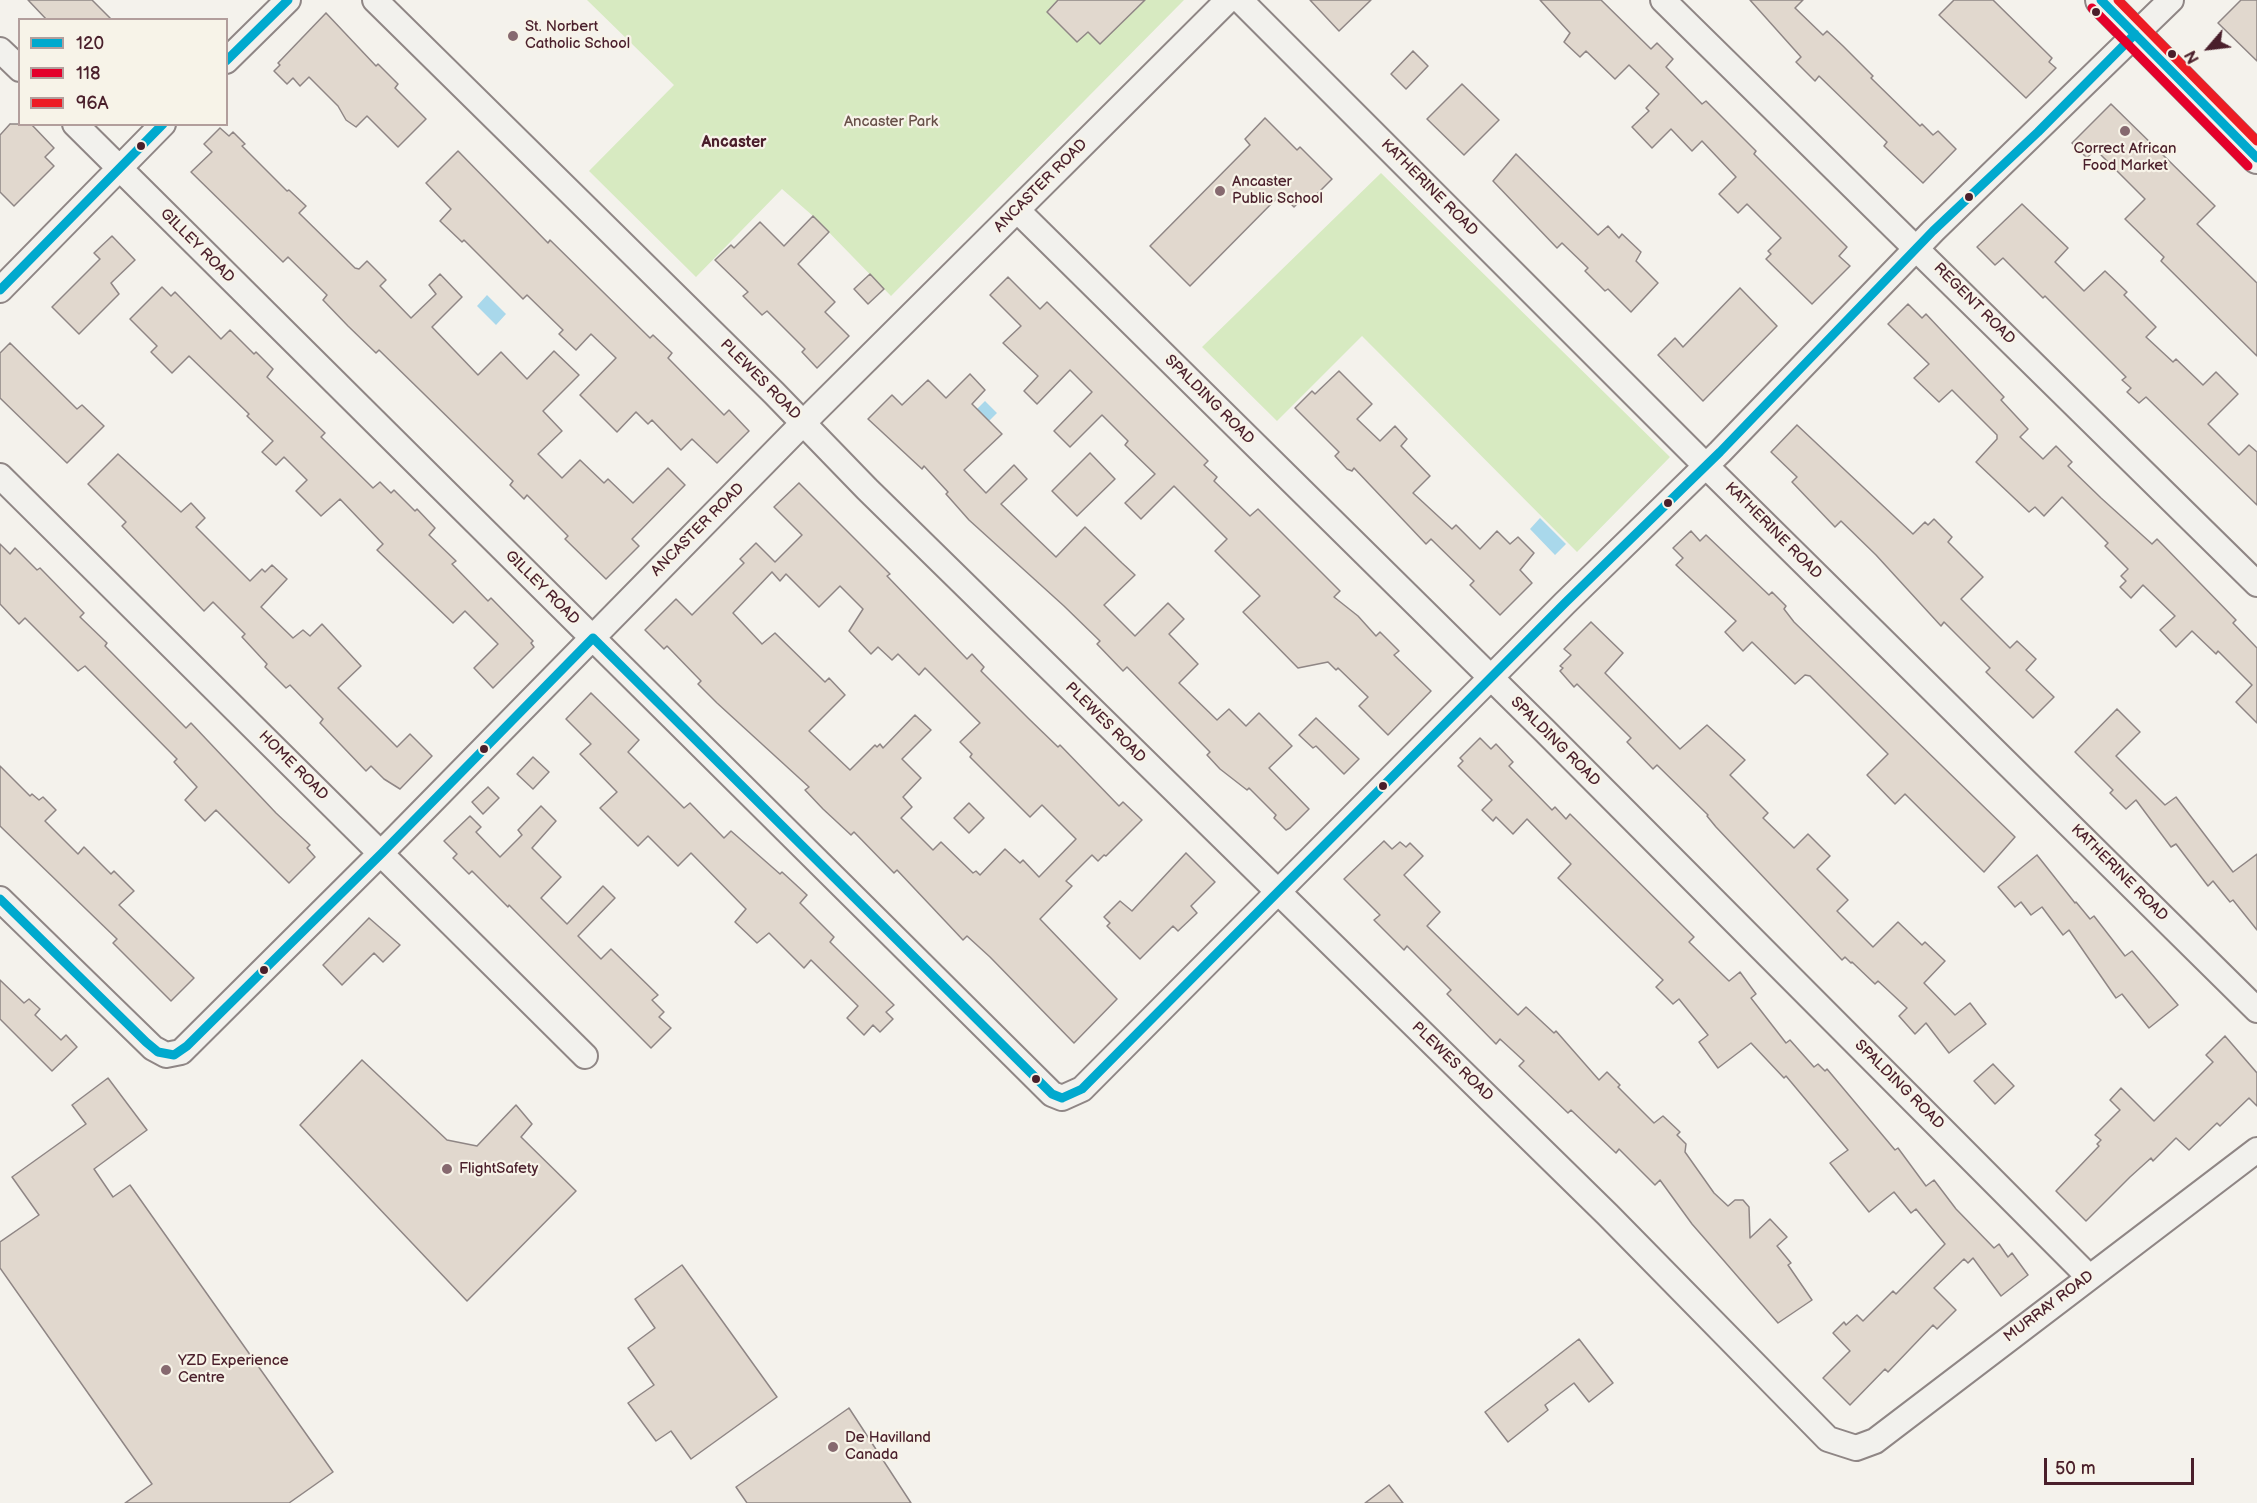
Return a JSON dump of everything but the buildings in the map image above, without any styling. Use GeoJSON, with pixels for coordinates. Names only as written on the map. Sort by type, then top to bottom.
{"type":"FeatureCollection","features":[{"type":"Feature","properties":{"kind":"main road"},"geometry":{"type":"LineString","coordinates":[[2101,0],[2257,158]]}},
{"type":"Feature","properties":{"kind":"street"},"geometry":{"type":"LineString","coordinates":[[228,59],[288,0]]}},
{"type":"Feature","properties":{"kind":"street","name":"PLEWES ROAD"},"geometry":{"type":"LineString","coordinates":[[375,0],[867,489],[1608,1215],[1819,1432],[1836,1443]]}},
{"type":"Feature","properties":{"kind":"street","name":"ANCASTER ROAD"},"geometry":{"type":"LineString","coordinates":[[0,899],[146,1042],[166,1055],[174,1055],[187,1047],[1228,0]]}},
{"type":"Feature","properties":{"kind":"street","name":"KATHERINE ROAD"},"geometry":{"type":"LineString","coordinates":[[1240,0],[1706,466],[2257,1010]]}},
{"type":"Feature","properties":{"kind":"street","name":"REGENT ROAD"},"geometry":{"type":"LineString","coordinates":[[1663,0],[2257,584]]}},
{"type":"Feature","properties":{"kind":"street"},"geometry":{"type":"LineString","coordinates":[[1279,893],[1490,679],[1706,466],[1917,248],[2170,0]]}},
{"type":"Feature","properties":{"kind":"street"},"geometry":{"type":"LineString","coordinates":[[0,50],[18,67]]}},
{"type":"Feature","properties":{"kind":"street","name":"GILLEY ROAD"},"geometry":{"type":"LineString","coordinates":[[77,126],[1052,1094],[1062,1098],[1082,1089],[1279,893]]}},
{"type":"Feature","properties":{"kind":"street"},"geometry":{"type":"LineString","coordinates":[[0,290],[161,126]]}},
{"type":"Feature","properties":{"kind":"street","name":"SPALDING ROAD"},"geometry":{"type":"LineString","coordinates":[[1017,210],[2089,1276]]}},
{"type":"Feature","properties":{"kind":"street","name":"HOME ROAD"},"geometry":{"type":"LineString","coordinates":[[0,476],[585,1056]]}},
{"type":"Feature","properties":{"kind":"street","name":"MURRAY ROAD"},"geometry":{"type":"LineString","coordinates":[[1836,1443],[1849,1448],[1869,1444],[2257,1150]]}},
{"type":"Feature","properties":{"kind":"green space","name":"Ancaster Park"},"geometry":{"type":"Polygon","coordinates":[[[587,0],[1184,0],[891,296],[813,216],[782,189],[696,277],[589,171],[674,85],[587,0]]]}},
{"type":"Feature","properties":{"kind":"green space"},"geometry":{"type":"Polygon","coordinates":[[[1381,173],[1670,457],[1577,552],[1362,336],[1277,421],[1202,347],[1381,173]]]}},
{"type":"Feature","properties":{"kind":"water"},"geometry":{"type":"Polygon","coordinates":[[[487,295],[506,314],[496,325],[477,306],[487,295]]]}},
{"type":"Feature","properties":{"kind":"water"},"geometry":{"type":"Polygon","coordinates":[[[985,401],[997,413],[972,438],[960,426],[985,401]]]}},
{"type":"Feature","properties":{"kind":"water"},"geometry":{"type":"Polygon","coordinates":[[[1540,518],[1566,544],[1555,555],[1530,529],[1540,518]]]}},
{"type":"Feature","properties":{"kind":"transit line","name":"120"},"geometry":{"type":"LineString","coordinates":[[228,59],[288,0]]}},
{"type":"Feature","properties":{"kind":"transit line","name":"120"},"geometry":{"type":"LineString","coordinates":[[2101,0],[2257,158]]}},
{"type":"Feature","properties":{"kind":"transit line","name":"96A"},"geometry":{"type":"LineString","coordinates":[[2118,0],[2257,141]]}},
{"type":"Feature","properties":{"kind":"transit line","name":"118"},"geometry":{"type":"LineString","coordinates":[[2092,8],[2248,166]]}},
{"type":"Feature","properties":{"kind":"transit line","name":"120"},"geometry":{"type":"LineString","coordinates":[[1062,1098],[1082,1089],[1565,603],[1720,452],[1933,231],[2038,132],[2135,34]]}},
{"type":"Feature","properties":{"kind":"transit line","name":"120"},"geometry":{"type":"LineString","coordinates":[[0,290],[161,126]]}},
{"type":"Feature","properties":{"kind":"transit line","name":"120"},"geometry":{"type":"LineString","coordinates":[[593,638],[1052,1094],[1062,1098]]}},
{"type":"Feature","properties":{"kind":"transit line","name":"120"},"geometry":{"type":"LineString","coordinates":[[0,899],[146,1042],[158,1052],[174,1055],[187,1046],[382,853],[593,638]]}},
{"type":"Feature","properties":{"kind":"place","name":"St. Norbert Catholic School"},"geometry":{"type":"Point","coordinates":[513,36]}},
{"type":"Feature","properties":{"kind":"place","name":"Correct African Food Market"},"geometry":{"type":"Point","coordinates":[2125,131]}},
{"type":"Feature","properties":{"kind":"place","name":"Ancaster Public School"},"geometry":{"type":"Point","coordinates":[1220,191]}},
{"type":"Feature","properties":{"kind":"place","name":"FlightSafety"},"geometry":{"type":"Point","coordinates":[447,1169]}},
{"type":"Feature","properties":{"kind":"place","name":"YZD Experience Centre"},"geometry":{"type":"Point","coordinates":[166,1370]}},
{"type":"Feature","properties":{"kind":"place","name":"De Havilland Canada"},"geometry":{"type":"Point","coordinates":[833,1447]}},
{"type":"Feature","properties":{"kind":"district","name":"Ancaster"},"geometry":{"type":"Point","coordinates":[734,143]}}]}
